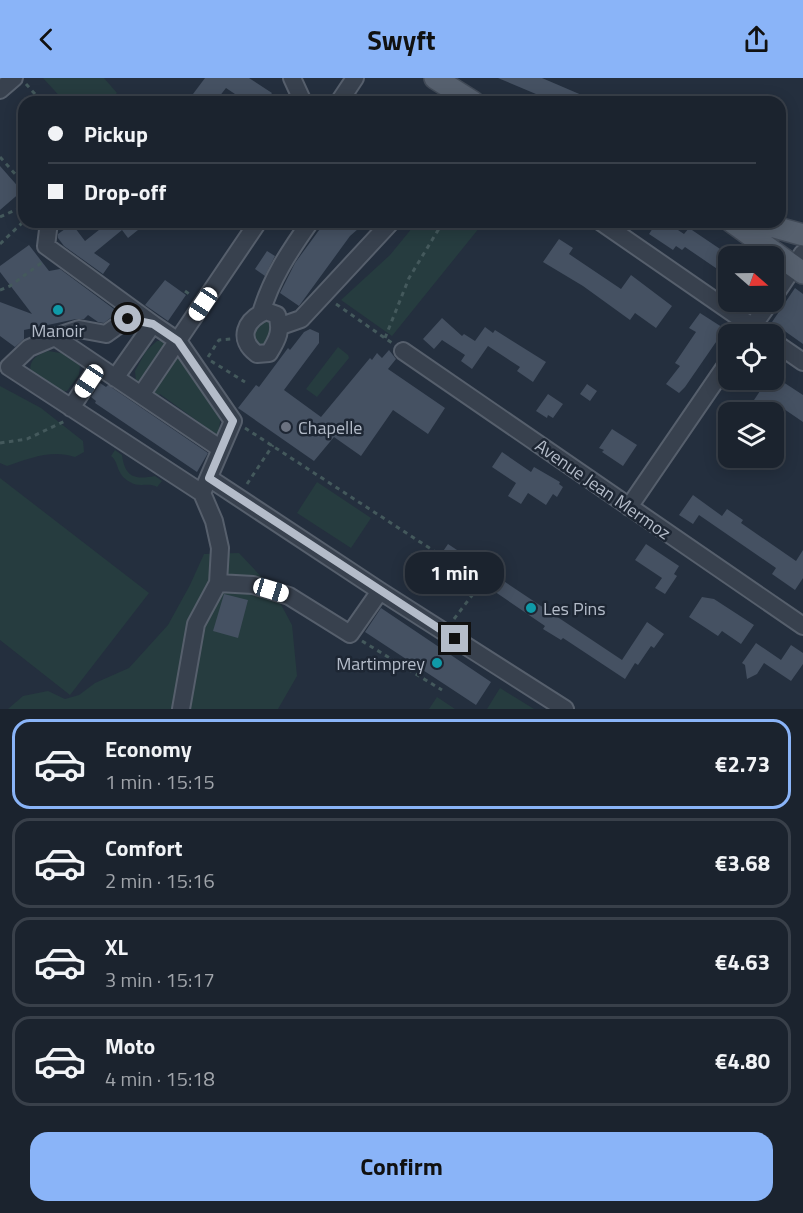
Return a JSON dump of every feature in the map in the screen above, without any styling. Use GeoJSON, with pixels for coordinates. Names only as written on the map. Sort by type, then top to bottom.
{"type":"FeatureCollection","features":[{"type":"Feature","properties":{"kind":"main road"},"geometry":{"type":"LineString","coordinates":[[435,78],[464,96]]}},
{"type":"Feature","properties":{"kind":"main road"},"geometry":{"type":"LineString","coordinates":[[742,228],[800,264]]}},
{"type":"Feature","properties":{"kind":"main road"},"geometry":{"type":"LineString","coordinates":[[781,228],[802,233]]}},
{"type":"Feature","properties":{"kind":"street"},"geometry":{"type":"LineString","coordinates":[[0,90],[14,78]]}},
{"type":"Feature","properties":{"kind":"street"},"geometry":{"type":"LineString","coordinates":[[292,78],[300,96]]}},
{"type":"Feature","properties":{"kind":"street"},"geometry":{"type":"LineString","coordinates":[[343,96],[355,78]]}},
{"type":"Feature","properties":{"kind":"street"},"geometry":{"type":"LineString","coordinates":[[48,228],[46,246],[178,341],[203,364],[233,421],[205,485],[220,548],[218,583],[196,624],[181,709]]}},
{"type":"Feature","properties":{"kind":"street"},"geometry":{"type":"LineString","coordinates":[[141,395],[254,228]]}},
{"type":"Feature","properties":{"kind":"street"},"geometry":{"type":"LineString","coordinates":[[261,313],[269,288],[282,262],[306,228]]}},
{"type":"Feature","properties":{"kind":"street"},"geometry":{"type":"LineString","coordinates":[[281,326],[301,318],[385,228]]}},
{"type":"Feature","properties":{"kind":"street"},"geometry":{"type":"LineString","coordinates":[[609,228],[743,324]]}},
{"type":"Feature","properties":{"kind":"street"},"geometry":{"type":"LineString","coordinates":[[784,284],[800,264]]}},
{"type":"Feature","properties":{"kind":"street"},"geometry":{"type":"LineString","coordinates":[[266,311],[277,315],[281,326],[278,340],[269,353],[257,354],[248,347],[244,337],[256,315],[266,311]]}},
{"type":"Feature","properties":{"kind":"street"},"geometry":{"type":"LineString","coordinates":[[153,324],[128,319],[106,334],[79,329],[29,348],[4,365],[75,410],[205,485],[238,498],[565,709]]}},
{"type":"Feature","properties":{"kind":"street"},"geometry":{"type":"LineString","coordinates":[[115,378],[153,324]]}},
{"type":"Feature","properties":{"kind":"street"},"geometry":{"type":"LineString","coordinates":[[55,337],[221,449]]}},
{"type":"Feature","properties":{"kind":"street"},"geometry":{"type":"LineString","coordinates":[[784,349],[803,362]]}},
{"type":"Feature","properties":{"kind":"street","name":"Avenue Jean Mermoz"},"geometry":{"type":"LineString","coordinates":[[403,351],[803,626]]}},
{"type":"Feature","properties":{"kind":"street"},"geometry":{"type":"LineString","coordinates":[[75,410],[98,367]]}},
{"type":"Feature","properties":{"kind":"street"},"geometry":{"type":"LineString","coordinates":[[629,507],[718,377]]}},
{"type":"Feature","properties":{"kind":"street"},"geometry":{"type":"LineString","coordinates":[[218,583],[253,585],[289,596],[350,634],[380,591]]}},
{"type":"Feature","properties":{"kind":"path"},"geometry":{"type":"LineString","coordinates":[[21,78],[37,96]]}},
{"type":"Feature","properties":{"kind":"path"},"geometry":{"type":"LineString","coordinates":[[0,157],[18,177]]}},
{"type":"Feature","properties":{"kind":"path"},"geometry":{"type":"LineString","coordinates":[[0,217],[18,209]]}},
{"type":"Feature","properties":{"kind":"path"},"geometry":{"type":"LineString","coordinates":[[0,244],[18,227]]}},
{"type":"Feature","properties":{"kind":"path"},"geometry":{"type":"LineString","coordinates":[[386,338],[409,278],[439,228]]}},
{"type":"Feature","properties":{"kind":"path"},"geometry":{"type":"LineString","coordinates":[[0,291],[55,253]]}},
{"type":"Feature","properties":{"kind":"path"},"geometry":{"type":"LineString","coordinates":[[324,295],[403,351]]}},
{"type":"Feature","properties":{"kind":"path"},"geometry":{"type":"LineString","coordinates":[[244,337],[219,340],[203,364],[245,382]]}},
{"type":"Feature","properties":{"kind":"path"},"geometry":{"type":"LineString","coordinates":[[0,443],[27,439],[75,410]]}},
{"type":"Feature","properties":{"kind":"path"},"geometry":{"type":"LineString","coordinates":[[233,421],[434,552]]}},
{"type":"Feature","properties":{"kind":"path"},"geometry":{"type":"LineString","coordinates":[[238,498],[273,446]]}},
{"type":"Feature","properties":{"kind":"path"},"geometry":{"type":"LineString","coordinates":[[436,627],[450,622],[465,607],[473,594]]}},
{"type":"Feature","properties":{"kind":"path"},"geometry":{"type":"LineString","coordinates":[[350,634],[442,690]]}},
{"type":"Feature","properties":{"kind":"green space"},"geometry":{"type":"Polygon","coordinates":[[[43,78],[104,78],[117,93],[114,96],[60,96],[43,78]]]}},
{"type":"Feature","properties":{"kind":"green space"},"geometry":{"type":"Polygon","coordinates":[[[412,228],[479,228],[392,336],[341,300],[390,255],[412,228]]]}},
{"type":"Feature","properties":{"kind":"green space"},"geometry":{"type":"Polygon","coordinates":[[[276,316],[276,339],[258,353],[250,327],[276,316]]]}},
{"type":"Feature","properties":{"kind":"green space"},"geometry":{"type":"Polygon","coordinates":[[[157,341],[165,341],[163,353],[142,380],[136,381],[135,371],[146,351],[157,341]]]}},
{"type":"Feature","properties":{"kind":"green space"},"geometry":{"type":"Polygon","coordinates":[[[180,347],[221,415],[218,436],[160,394],[156,399],[152,396],[152,388],[180,347]]]}},
{"type":"Feature","properties":{"kind":"green space"},"geometry":{"type":"Polygon","coordinates":[[[338,347],[349,358],[317,397],[306,389],[338,347]]]}},
{"type":"Feature","properties":{"kind":"green space"},"geometry":{"type":"Polygon","coordinates":[[[48,351],[67,354],[80,366],[79,375],[67,391],[60,392],[30,373],[34,359],[48,351]]]}},
{"type":"Feature","properties":{"kind":"green space"},"geometry":{"type":"Polygon","coordinates":[[[0,386],[41,408],[83,441],[84,452],[75,457],[50,454],[7,466],[0,463],[0,386]]]}},
{"type":"Feature","properties":{"kind":"green space"},"geometry":{"type":"Polygon","coordinates":[[[115,450],[122,455],[125,468],[132,475],[141,478],[155,476],[162,481],[157,487],[133,484],[125,479],[111,456],[115,450]]]}},
{"type":"Feature","properties":{"kind":"green space"},"geometry":{"type":"Polygon","coordinates":[[[0,478],[149,593],[70,695],[0,640],[0,478]]]}},
{"type":"Feature","properties":{"kind":"green space"},"geometry":{"type":"Polygon","coordinates":[[[317,482],[371,518],[351,548],[297,513],[317,482]]]}},
{"type":"Feature","properties":{"kind":"green space"},"geometry":{"type":"Polygon","coordinates":[[[239,553],[272,588],[292,625],[297,676],[278,709],[8,709],[23,696],[48,691],[65,699],[79,695],[95,683],[129,668],[168,625],[204,554],[239,553]]]}},
{"type":"Feature","properties":{"kind":"green space"},"geometry":{"type":"Polygon","coordinates":[[[500,688],[534,709],[487,709],[500,688]]]}},
{"type":"Feature","properties":{"kind":"green space"},"geometry":{"type":"Polygon","coordinates":[[[437,697],[455,709],[429,709],[437,697]]]}},
{"type":"Feature","properties":{"kind":"building"},"geometry":{"type":"Polygon","coordinates":[[[205,78],[249,78],[272,93],[270,96],[238,96],[226,88],[220,96],[192,96],[205,78]]]}},
{"type":"Feature","properties":{"kind":"building"},"geometry":{"type":"Polygon","coordinates":[[[498,78],[542,78],[584,96],[541,96],[498,78]]]}},
{"type":"Feature","properties":{"kind":"building"},"geometry":{"type":"Polygon","coordinates":[[[0,166],[18,186],[18,194],[0,210],[0,166]]]}},
{"type":"Feature","properties":{"kind":"building"},"geometry":{"type":"Polygon","coordinates":[[[66,228],[75,228],[85,241],[101,228],[140,228],[128,238],[122,230],[94,253],[110,264],[103,274],[64,246],[58,234],[66,228]]]}},
{"type":"Feature","properties":{"kind":"building"},"geometry":{"type":"Polygon","coordinates":[[[321,228],[359,228],[350,236],[299,306],[280,293],[295,263],[321,228]]]}},
{"type":"Feature","properties":{"kind":"building"},"geometry":{"type":"Polygon","coordinates":[[[653,228],[675,228],[684,234],[689,228],[718,248],[718,270],[685,247],[682,250],[676,246],[673,250],[649,234],[653,228]]]}},
{"type":"Feature","properties":{"kind":"building"},"geometry":{"type":"Polygon","coordinates":[[[559,239],[573,248],[569,254],[621,289],[631,275],[672,306],[656,328],[635,313],[630,320],[583,286],[543,262],[559,239]]]}},
{"type":"Feature","properties":{"kind":"building","name":"Manoir"},"geometry":{"type":"Polygon","coordinates":[[[29,245],[49,271],[60,269],[118,312],[104,323],[88,315],[84,319],[24,330],[24,339],[15,347],[0,336],[0,302],[32,314],[0,272],[0,266],[29,245]]]}},
{"type":"Feature","properties":{"kind":"building"},"geometry":{"type":"Polygon","coordinates":[[[267,251],[275,256],[265,276],[255,269],[267,251]]]}},
{"type":"Feature","properties":{"kind":"building"},"geometry":{"type":"Polygon","coordinates":[[[165,280],[186,295],[168,321],[145,305],[165,280]]]}},
{"type":"Feature","properties":{"kind":"building"},"geometry":{"type":"Polygon","coordinates":[[[795,288],[803,294],[803,344],[784,331],[784,324],[772,322],[779,312],[784,312],[784,304],[795,288]]]}},
{"type":"Feature","properties":{"kind":"building"},"geometry":{"type":"Polygon","coordinates":[[[700,313],[718,325],[718,339],[679,393],[666,384],[680,366],[675,363],[696,332],[689,328],[700,313]]]}},
{"type":"Feature","properties":{"kind":"building"},"geometry":{"type":"Polygon","coordinates":[[[442,318],[462,336],[464,334],[475,341],[485,327],[493,333],[495,330],[546,362],[533,382],[517,371],[520,367],[488,346],[472,369],[461,361],[465,355],[442,340],[434,349],[423,339],[442,318]]]}},
{"type":"Feature","properties":{"kind":"building"},"geometry":{"type":"Polygon","coordinates":[[[310,329],[319,333],[319,343],[284,390],[321,417],[370,358],[372,360],[377,353],[382,358],[389,350],[396,359],[388,369],[445,408],[428,434],[393,410],[361,456],[334,437],[314,461],[238,408],[256,385],[259,387],[288,348],[290,350],[304,332],[310,329]]]}},
{"type":"Feature","properties":{"kind":"building"},"geometry":{"type":"Polygon","coordinates":[[[100,383],[106,387],[108,385],[208,453],[197,472],[95,403],[96,401],[91,397],[100,383]]]}},
{"type":"Feature","properties":{"kind":"building"},"geometry":{"type":"Polygon","coordinates":[[[784,383],[803,395],[803,422],[784,409],[784,402],[753,402],[761,390],[784,390],[784,383]]]}},
{"type":"Feature","properties":{"kind":"building"},"geometry":{"type":"Polygon","coordinates":[[[587,384],[597,391],[590,401],[580,394],[587,384]]]}},
{"type":"Feature","properties":{"kind":"building"},"geometry":{"type":"Polygon","coordinates":[[[548,394],[563,404],[553,418],[548,415],[547,418],[536,411],[548,394]]]}},
{"type":"Feature","properties":{"kind":"building"},"geometry":{"type":"Polygon","coordinates":[[[612,429],[637,445],[623,466],[599,448],[612,429]]]}},
{"type":"Feature","properties":{"kind":"building"},"geometry":{"type":"Polygon","coordinates":[[[502,452],[531,472],[534,467],[560,482],[559,484],[563,487],[557,497],[553,494],[546,505],[528,493],[521,504],[508,496],[516,483],[492,467],[502,452]]]}},
{"type":"Feature","properties":{"kind":"building"},"geometry":{"type":"Polygon","coordinates":[[[693,495],[722,516],[727,509],[743,520],[741,523],[796,561],[803,550],[803,578],[795,590],[772,574],[776,568],[699,515],[693,524],[679,515],[693,495]]]}},
{"type":"Feature","properties":{"kind":"building","name":"Les Pins"},"geometry":{"type":"Polygon","coordinates":[[[448,544],[622,660],[647,622],[664,634],[654,648],[651,646],[638,665],[635,663],[625,679],[563,638],[561,640],[543,629],[545,626],[482,583],[472,578],[464,589],[431,569],[448,544]]]}},
{"type":"Feature","properties":{"kind":"building"},"geometry":{"type":"Polygon","coordinates":[[[646,544],[679,566],[674,574],[677,576],[665,594],[655,588],[662,578],[635,560],[646,544]]]}},
{"type":"Feature","properties":{"kind":"building"},"geometry":{"type":"Polygon","coordinates":[[[224,594],[248,600],[238,638],[213,631],[224,594]]]}},
{"type":"Feature","properties":{"kind":"building"},"geometry":{"type":"Polygon","coordinates":[[[702,597],[714,599],[754,625],[741,644],[722,631],[718,636],[689,617],[702,597]]]}},
{"type":"Feature","properties":{"kind":"building","name":"Martimprey"},"geometry":{"type":"Polygon","coordinates":[[[381,608],[491,682],[476,705],[365,632],[381,608]]]}},
{"type":"Feature","properties":{"kind":"building"},"geometry":{"type":"Polygon","coordinates":[[[756,643],[781,660],[791,645],[803,653],[803,664],[791,681],[764,663],[757,674],[747,679],[745,665],[742,663],[756,643]]]}},
{"type":"Feature","properties":{"kind":"place","name":"Manoir"},"geometry":{"type":"Point","coordinates":[58,310]}},
{"type":"Feature","properties":{"kind":"place","name":"Chapelle"},"geometry":{"type":"Point","coordinates":[286,427]}},
{"type":"Feature","properties":{"kind":"place","name":"Les Pins"},"geometry":{"type":"Point","coordinates":[531,608]}},
{"type":"Feature","properties":{"kind":"place","name":"Martimprey"},"geometry":{"type":"Point","coordinates":[437,663]}},
{"type":"Feature","properties":{"kind":"route"},"geometry":{"type":"LineString","coordinates":[[128,319],[153,324],[178,341],[233,421],[209,478],[455,639]]}}]}
